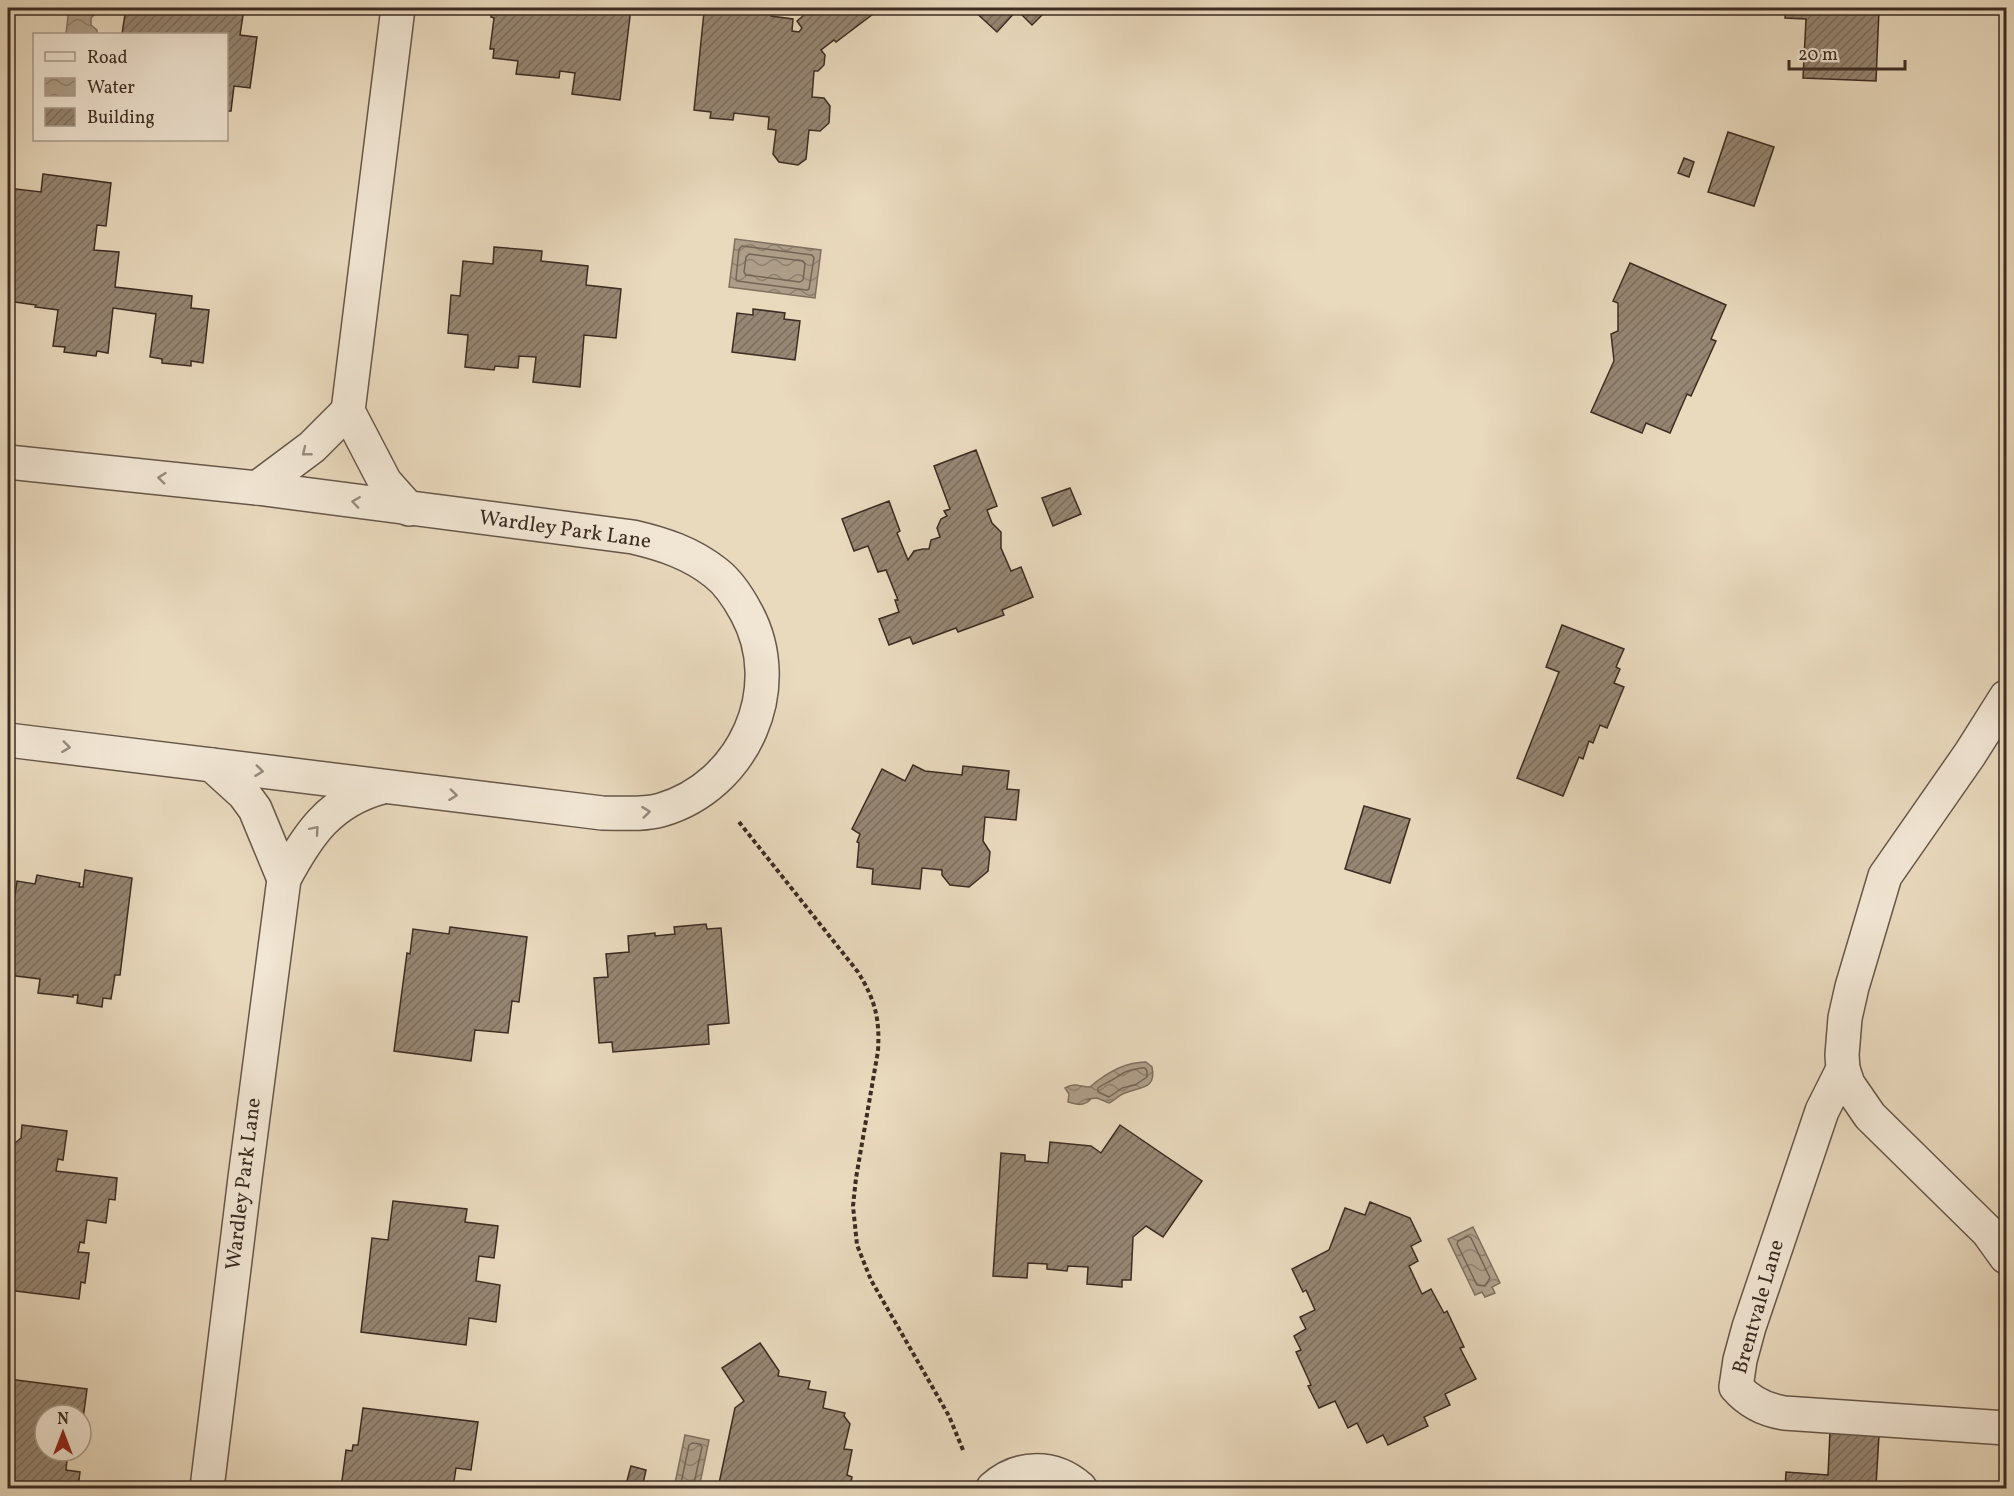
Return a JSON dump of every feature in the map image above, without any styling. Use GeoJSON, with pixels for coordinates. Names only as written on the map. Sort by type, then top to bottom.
{"type":"FeatureCollection","features":[{"type":"Feature","properties":{"kind":"street"},"geometry":{"type":"LineString","coordinates":[[398,8],[348,411],[385,482],[409,509]]}},
{"type":"Feature","properties":{"kind":"street"},"geometry":{"type":"LineString","coordinates":[[257,488],[312,447],[348,411]]}},
{"type":"Feature","properties":{"kind":"street","name":"Wardley Park Lane"},"geometry":{"type":"LineString","coordinates":[[8,462],[257,488],[633,537],[663,544],[684,553],[717,574],[740,602],[756,636],[763,668],[762,689],[754,725],[735,759],[712,783],[694,796],[662,810],[643,813],[603,813],[8,740]]}},
{"type":"Feature","properties":{"kind":"street","name":"Brentvale Lane"},"geometry":{"type":"LineString","coordinates":[[2007,697],[1885,876],[1845,1018],[1842,1040],[1843,1068],[1848,1084],[1870,1116],[1988,1232],[2007,1257]]}},
{"type":"Feature","properties":{"kind":"street"},"geometry":{"type":"LineString","coordinates":[[212,765],[244,794],[255,809],[284,879]]}},
{"type":"Feature","properties":{"kind":"street","name":"Wardley Park Lane"},"geometry":{"type":"LineString","coordinates":[[207,1488],[244,1178],[284,879],[303,844],[334,811],[364,792],[384,786]]}},
{"type":"Feature","properties":{"kind":"street","name":"Brentvale Lane"},"geometry":{"type":"LineString","coordinates":[[1843,1068],[1822,1111],[1749,1327],[1740,1360],[1736,1387],[1745,1397],[1757,1404],[1769,1410],[1784,1413],[2007,1428]]}},
{"type":"Feature","properties":{"kind":"street"},"geometry":{"type":"LineString","coordinates":[[993,1488],[1016,1473],[1032,1470],[1058,1474],[1071,1480],[1080,1488]]}},
{"type":"Feature","properties":{"kind":"path"},"geometry":{"type":"LineString","coordinates":[[739,822],[858,972],[869,990],[879,1030],[878,1051],[853,1206],[857,1245],[871,1280],[948,1416],[963,1450]]}},
{"type":"Feature","properties":{"kind":"water"},"geometry":{"type":"Polygon","coordinates":[[[69,8],[106,8],[106,12],[98,11],[91,18],[91,25],[97,33],[66,33],[69,8]]]}},
{"type":"Feature","properties":{"kind":"water"},"geometry":{"type":"Polygon","coordinates":[[[735,239],[821,250],[815,298],[729,287],[735,239]]]}},
{"type":"Feature","properties":{"kind":"water"},"geometry":{"type":"Polygon","coordinates":[[[1138,1062],[1146,1062],[1152,1067],[1153,1074],[1152,1080],[1146,1086],[1123,1094],[1109,1103],[1097,1098],[1088,1099],[1090,1100],[1082,1104],[1068,1102],[1069,1094],[1065,1088],[1075,1085],[1090,1087],[1116,1069],[1138,1062]]]}},
{"type":"Feature","properties":{"kind":"water"},"geometry":{"type":"Polygon","coordinates":[[[1473,1227],[1500,1283],[1492,1287],[1495,1293],[1485,1297],[1482,1292],[1475,1295],[1448,1239],[1473,1227]]]}},
{"type":"Feature","properties":{"kind":"water"},"geometry":{"type":"Polygon","coordinates":[[[685,1435],[709,1440],[699,1488],[674,1488],[685,1435]]]}},
{"type":"Feature","properties":{"kind":"building"},"geometry":{"type":"Polygon","coordinates":[[[126,8],[242,8],[244,9],[240,35],[257,37],[250,88],[234,86],[231,111],[228,111],[228,33],[122,33],[126,8]]]}},
{"type":"Feature","properties":{"kind":"building"},"geometry":{"type":"Polygon","coordinates":[[[492,8],[631,8],[620,100],[572,94],[575,73],[560,71],[559,78],[516,74],[518,61],[493,58],[494,49],[490,49],[494,18],[491,17],[492,8]]]}},
{"type":"Feature","properties":{"kind":"building"},"geometry":{"type":"Polygon","coordinates":[[[717,8],[772,8],[771,16],[793,19],[792,31],[799,32],[802,28],[797,21],[810,8],[881,8],[836,42],[834,40],[821,50],[825,55],[824,65],[818,71],[814,71],[812,97],[824,98],[830,106],[829,123],[820,131],[809,130],[806,159],[798,165],[779,162],[773,154],[776,130],[768,129],[769,117],[734,113],[733,120],[710,118],[711,112],[694,110],[704,12],[717,14],[717,8]]]}},
{"type":"Feature","properties":{"kind":"building"},"geometry":{"type":"Polygon","coordinates":[[[971,8],[1049,8],[1032,25],[1017,10],[997,32],[971,8]]]}},
{"type":"Feature","properties":{"kind":"building"},"geometry":{"type":"Polygon","coordinates":[[[1786,8],[1903,8],[1903,11],[1879,10],[1876,81],[1803,78],[1806,19],[1785,18],[1786,8]]]}},
{"type":"Feature","properties":{"kind":"building"},"geometry":{"type":"Polygon","coordinates":[[[1728,132],[1774,147],[1754,206],[1708,192],[1728,132]]]}},
{"type":"Feature","properties":{"kind":"building"},"geometry":{"type":"Polygon","coordinates":[[[1684,158],[1694,162],[1689,177],[1678,173],[1684,158]]]}},
{"type":"Feature","properties":{"kind":"building"},"geometry":{"type":"Polygon","coordinates":[[[43,174],[111,183],[106,226],[97,225],[94,250],[119,252],[115,287],[192,296],[191,308],[209,310],[203,363],[191,361],[191,366],[162,363],[162,359],[150,357],[156,314],[113,308],[108,353],[97,351],[96,356],[64,352],[65,347],[53,346],[58,310],[8,301],[8,188],[41,192],[43,174]]]}},
{"type":"Feature","properties":{"kind":"building"},"geometry":{"type":"Polygon","coordinates":[[[494,247],[542,251],[541,261],[588,266],[586,285],[621,289],[616,338],[584,335],[580,387],[533,382],[536,357],[519,356],[518,368],[495,366],[494,370],[465,367],[468,335],[448,333],[451,295],[460,296],[463,261],[493,264],[494,247]]]}},
{"type":"Feature","properties":{"kind":"building"},"geometry":{"type":"Polygon","coordinates":[[[1630,263],[1726,305],[1711,339],[1716,341],[1691,396],[1687,394],[1670,433],[1646,423],[1642,433],[1591,412],[1614,361],[1611,334],[1618,331],[1618,303],[1613,301],[1630,263]]]}},
{"type":"Feature","properties":{"kind":"building"},"geometry":{"type":"Polygon","coordinates":[[[753,309],[785,313],[784,319],[800,321],[795,360],[732,352],[737,313],[753,315],[753,309]]]}},
{"type":"Feature","properties":{"kind":"building"},"geometry":{"type":"Polygon","coordinates":[[[976,450],[997,506],[987,510],[992,523],[1001,532],[1001,548],[1011,571],[1021,567],[1033,597],[1002,610],[1004,615],[958,632],[956,628],[913,644],[910,637],[889,645],[879,619],[899,612],[895,600],[898,600],[886,570],[878,572],[868,546],[854,551],[842,519],[889,501],[900,531],[897,533],[908,560],[914,551],[929,549],[931,540],[940,537],[937,528],[941,519],[947,516],[944,511],[950,509],[934,466],[976,450]]]}},
{"type":"Feature","properties":{"kind":"building"},"geometry":{"type":"Polygon","coordinates":[[[1070,488],[1081,514],[1053,526],[1042,498],[1070,488]]]}},
{"type":"Feature","properties":{"kind":"building"},"geometry":{"type":"Polygon","coordinates":[[[1562,625],[1624,649],[1616,667],[1620,669],[1614,683],[1624,687],[1607,728],[1600,725],[1593,743],[1589,741],[1583,759],[1579,757],[1563,796],[1517,778],[1559,672],[1546,667],[1562,625]]]}},
{"type":"Feature","properties":{"kind":"building"},"geometry":{"type":"Polygon","coordinates":[[[913,765],[925,771],[962,775],[963,766],[1009,771],[1007,789],[1019,790],[1016,820],[985,817],[983,841],[990,852],[988,871],[969,887],[950,885],[942,875],[942,870],[922,868],[920,889],[872,884],[873,869],[857,867],[859,843],[857,842],[860,834],[852,829],[882,769],[905,781],[913,765]]]}},
{"type":"Feature","properties":{"kind":"building"},"geometry":{"type":"Polygon","coordinates":[[[1364,806],[1410,819],[1390,883],[1345,869],[1364,806]]]}},
{"type":"Feature","properties":{"kind":"building"},"geometry":{"type":"Polygon","coordinates":[[[85,870],[132,878],[120,975],[115,975],[111,999],[103,998],[102,1007],[77,1003],[78,995],[73,995],[73,997],[38,993],[40,979],[8,975],[15,922],[11,921],[17,881],[35,884],[37,875],[80,883],[79,887],[83,887],[85,870]]]}},
{"type":"Feature","properties":{"kind":"building"},"geometry":{"type":"Polygon","coordinates":[[[706,924],[707,929],[721,928],[729,1023],[708,1025],[709,1044],[613,1052],[612,1042],[599,1043],[594,978],[608,977],[606,954],[629,952],[628,936],[655,933],[655,936],[675,934],[674,927],[706,924]]]}},
{"type":"Feature","properties":{"kind":"building"},"geometry":{"type":"Polygon","coordinates":[[[450,927],[527,937],[519,1002],[512,1001],[508,1033],[475,1030],[471,1061],[394,1051],[407,953],[410,954],[413,929],[449,934],[450,927]]]}},
{"type":"Feature","properties":{"kind":"building"},"geometry":{"type":"Polygon","coordinates":[[[22,1125],[67,1131],[63,1160],[58,1159],[56,1171],[117,1178],[115,1200],[109,1199],[106,1223],[87,1220],[84,1243],[80,1242],[78,1252],[89,1253],[85,1283],[81,1282],[79,1299],[8,1290],[8,1149],[21,1138],[22,1125]]]}},
{"type":"Feature","properties":{"kind":"building"},"geometry":{"type":"Polygon","coordinates":[[[1120,1125],[1202,1181],[1163,1237],[1146,1226],[1133,1237],[1131,1280],[1122,1280],[1122,1287],[1087,1284],[1088,1267],[1068,1266],[1067,1271],[1047,1269],[1047,1264],[1028,1263],[1027,1278],[993,1276],[1001,1153],[1025,1155],[1025,1161],[1048,1163],[1050,1142],[1091,1146],[1101,1153],[1120,1125]]]}},
{"type":"Feature","properties":{"kind":"building"},"geometry":{"type":"Polygon","coordinates":[[[393,1201],[467,1209],[465,1222],[498,1226],[494,1258],[479,1256],[476,1281],[500,1285],[496,1322],[469,1318],[466,1345],[361,1332],[372,1238],[388,1240],[393,1201]]]}},
{"type":"Feature","properties":{"kind":"building"},"geometry":{"type":"Polygon","coordinates":[[[1370,1202],[1410,1218],[1421,1241],[1411,1246],[1418,1261],[1409,1266],[1422,1294],[1431,1289],[1444,1313],[1447,1311],[1464,1347],[1460,1348],[1476,1379],[1445,1394],[1450,1405],[1424,1417],[1428,1426],[1388,1445],[1383,1435],[1367,1443],[1357,1423],[1348,1428],[1335,1401],[1319,1408],[1308,1386],[1311,1385],[1296,1352],[1301,1350],[1294,1336],[1306,1329],[1300,1317],[1315,1310],[1306,1290],[1303,1292],[1292,1269],[1329,1250],[1345,1208],[1365,1215],[1370,1202]]]}},
{"type":"Feature","properties":{"kind":"building"},"geometry":{"type":"Polygon","coordinates":[[[760,1343],[779,1371],[778,1376],[810,1381],[808,1389],[826,1392],[823,1408],[845,1413],[844,1416],[850,1424],[844,1449],[852,1450],[847,1475],[852,1477],[850,1488],[718,1488],[735,1408],[744,1401],[722,1368],[760,1343]]]}},
{"type":"Feature","properties":{"kind":"building"},"geometry":{"type":"Polygon","coordinates":[[[8,1379],[87,1389],[85,1403],[33,1403],[33,1463],[67,1463],[66,1470],[80,1472],[78,1488],[8,1488],[8,1379]]]}},
{"type":"Feature","properties":{"kind":"building"},"geometry":{"type":"Polygon","coordinates":[[[363,1408],[478,1422],[471,1470],[456,1468],[453,1488],[341,1488],[346,1450],[352,1451],[353,1445],[358,1445],[363,1408]]]}},
{"type":"Feature","properties":{"kind":"building"},"geometry":{"type":"Polygon","coordinates":[[[1830,1431],[1879,1435],[1876,1486],[1872,1485],[1872,1488],[1785,1488],[1786,1472],[1828,1475],[1830,1431]]]}},
{"type":"Feature","properties":{"kind":"building"},"geometry":{"type":"Polygon","coordinates":[[[631,1466],[646,1470],[642,1488],[625,1488],[631,1466]]]}}]}
